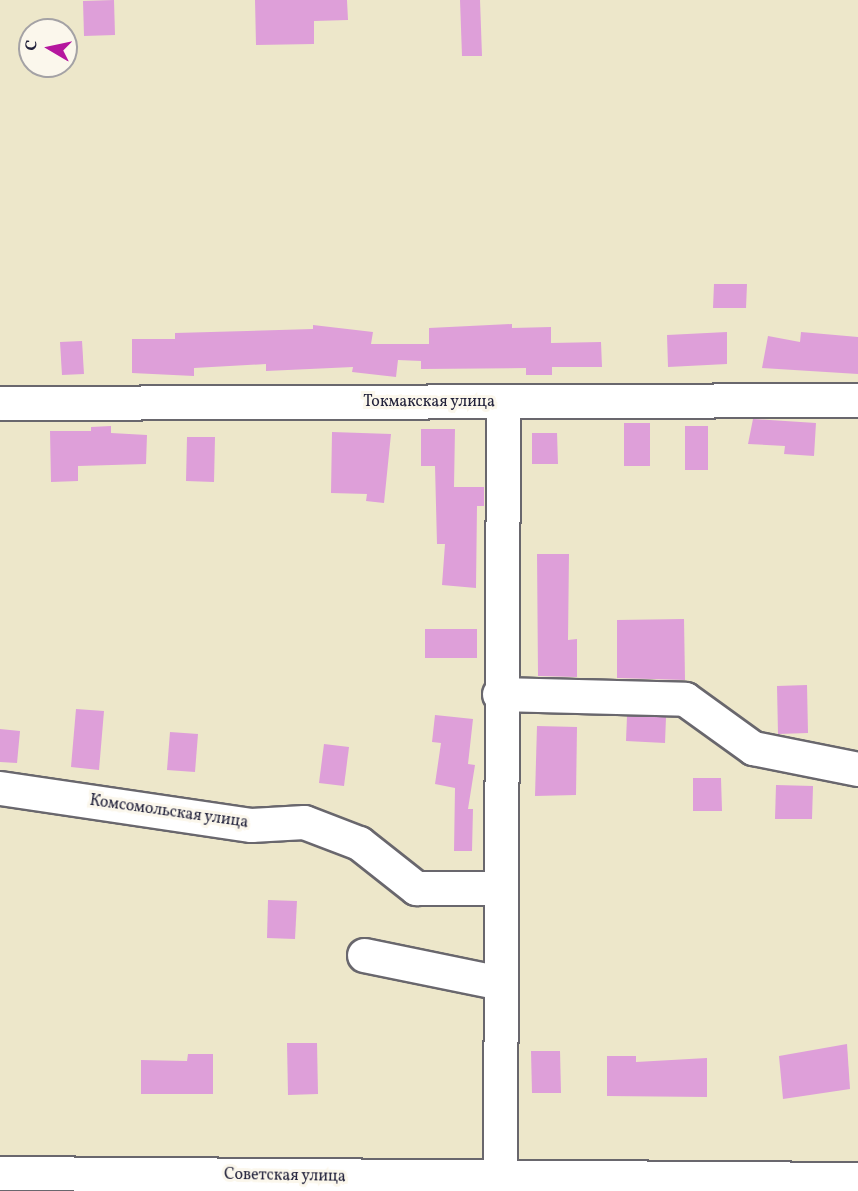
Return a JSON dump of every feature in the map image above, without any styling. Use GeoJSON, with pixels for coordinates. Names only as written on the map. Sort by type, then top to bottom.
{"type":"FeatureCollection","features":[{"type":"Feature","properties":{"kind":"street","name":"Токмакская улица"},"geometry":{"type":"LineString","coordinates":[[0,403],[858,400]]}},
{"type":"Feature","properties":{"kind":"street"},"geometry":{"type":"LineString","coordinates":[[500,1178],[499,694],[503,402]]}},
{"type":"Feature","properties":{"kind":"street"},"geometry":{"type":"LineString","coordinates":[[499,694],[684,699],[753,748],[858,770]]}},
{"type":"Feature","properties":{"kind":"street","name":"Комсомольская улица"},"geometry":{"type":"LineString","coordinates":[[0,788],[251,825],[304,822],[359,843],[416,888],[500,888]]}},
{"type":"Feature","properties":{"kind":"street"},"geometry":{"type":"LineString","coordinates":[[364,955],[500,983]]}},
{"type":"Feature","properties":{"kind":"street","name":"Советская улица"},"geometry":{"type":"LineString","coordinates":[[0,1173],[500,1178],[682,1184],[858,1179]]}},
{"type":"Feature","properties":{"kind":"building"},"geometry":{"type":"Polygon","coordinates":[[[114,0],[115,35],[84,36],[83,1],[114,0]]]}},
{"type":"Feature","properties":{"kind":"building"},"geometry":{"type":"Polygon","coordinates":[[[255,0],[347,0],[348,20],[314,21],[314,44],[256,45],[255,0]]]}},
{"type":"Feature","properties":{"kind":"building"},"geometry":{"type":"Polygon","coordinates":[[[460,0],[480,0],[482,56],[462,56],[460,0]]]}},
{"type":"Feature","properties":{"kind":"building"},"geometry":{"type":"Polygon","coordinates":[[[714,284],[747,284],[746,308],[713,308],[714,284]]]}},
{"type":"Feature","properties":{"kind":"building"},"geometry":{"type":"Polygon","coordinates":[[[512,324],[512,328],[551,327],[551,343],[601,342],[602,367],[552,367],[552,375],[526,375],[526,368],[421,369],[421,361],[398,360],[396,377],[352,372],[353,367],[266,371],[266,364],[194,368],[194,376],[132,373],[132,339],[175,339],[175,333],[313,329],[313,325],[373,332],[371,344],[429,344],[429,328],[512,324]]]}},
{"type":"Feature","properties":{"kind":"building"},"geometry":{"type":"Polygon","coordinates":[[[727,332],[727,364],[668,367],[667,335],[727,332]]]}},
{"type":"Feature","properties":{"kind":"building"},"geometry":{"type":"Polygon","coordinates":[[[801,332],[858,337],[858,374],[762,368],[768,336],[800,342],[801,332]]]}},
{"type":"Feature","properties":{"kind":"building"},"geometry":{"type":"Polygon","coordinates":[[[82,341],[84,374],[62,375],[60,342],[82,341]]]}},
{"type":"Feature","properties":{"kind":"building"},"geometry":{"type":"Polygon","coordinates":[[[753,419],[816,423],[814,456],[784,454],[785,446],[748,444],[753,419]]]}},
{"type":"Feature","properties":{"kind":"building"},"geometry":{"type":"Polygon","coordinates":[[[624,423],[650,423],[650,466],[624,466],[624,423]]]}},
{"type":"Feature","properties":{"kind":"building"},"geometry":{"type":"Polygon","coordinates":[[[111,426],[111,433],[147,435],[146,464],[78,466],[78,481],[51,482],[50,431],[91,431],[91,427],[111,426]]]}},
{"type":"Feature","properties":{"kind":"building"},"geometry":{"type":"Polygon","coordinates":[[[685,426],[708,426],[708,470],[685,470],[685,426]]]}},
{"type":"Feature","properties":{"kind":"building"},"geometry":{"type":"Polygon","coordinates":[[[421,429],[455,429],[454,487],[484,487],[484,506],[477,506],[476,588],[442,585],[445,544],[437,544],[435,466],[421,466],[421,429]]]}},
{"type":"Feature","properties":{"kind":"building"},"geometry":{"type":"Polygon","coordinates":[[[332,432],[391,434],[384,503],[366,501],[367,494],[331,493],[332,432]]]}},
{"type":"Feature","properties":{"kind":"building"},"geometry":{"type":"Polygon","coordinates":[[[532,433],[557,433],[558,464],[532,464],[532,433]]]}},
{"type":"Feature","properties":{"kind":"building"},"geometry":{"type":"Polygon","coordinates":[[[187,437],[215,437],[214,482],[186,481],[187,437]]]}},
{"type":"Feature","properties":{"kind":"building"},"geometry":{"type":"Polygon","coordinates":[[[537,554],[569,554],[568,640],[577,639],[577,677],[538,676],[537,554]]]}},
{"type":"Feature","properties":{"kind":"building"},"geometry":{"type":"Polygon","coordinates":[[[684,619],[685,680],[617,678],[617,620],[684,619]]]}},
{"type":"Feature","properties":{"kind":"building"},"geometry":{"type":"Polygon","coordinates":[[[425,629],[477,629],[477,658],[425,658],[425,629]]]}},
{"type":"Feature","properties":{"kind":"building"},"geometry":{"type":"Polygon","coordinates":[[[807,685],[808,733],[778,734],[777,686],[807,685]]]}},
{"type":"Feature","properties":{"kind":"building"},"geometry":{"type":"Polygon","coordinates":[[[76,709],[104,711],[99,770],[71,767],[76,709]]]}},
{"type":"Feature","properties":{"kind":"building"},"geometry":{"type":"Polygon","coordinates":[[[435,715],[473,719],[468,764],[475,765],[468,809],[473,809],[472,851],[454,851],[455,788],[435,784],[441,743],[432,742],[435,715]]]}},
{"type":"Feature","properties":{"kind":"building"},"geometry":{"type":"Polygon","coordinates":[[[627,716],[666,717],[665,743],[626,741],[627,716]]]}},
{"type":"Feature","properties":{"kind":"building"},"geometry":{"type":"Polygon","coordinates":[[[537,726],[577,727],[576,795],[535,796],[537,726]]]}},
{"type":"Feature","properties":{"kind":"building"},"geometry":{"type":"Polygon","coordinates":[[[0,729],[20,731],[17,763],[0,762],[0,729]]]}},
{"type":"Feature","properties":{"kind":"building"},"geometry":{"type":"Polygon","coordinates":[[[170,732],[198,734],[195,772],[167,770],[170,732]]]}},
{"type":"Feature","properties":{"kind":"building"},"geometry":{"type":"Polygon","coordinates":[[[324,744],[349,747],[344,786],[319,783],[324,744]]]}},
{"type":"Feature","properties":{"kind":"building"},"geometry":{"type":"Polygon","coordinates":[[[693,778],[721,778],[722,811],[693,811],[693,778]]]}},
{"type":"Feature","properties":{"kind":"building"},"geometry":{"type":"Polygon","coordinates":[[[776,785],[813,786],[812,819],[775,819],[776,785]]]}},
{"type":"Feature","properties":{"kind":"building"},"geometry":{"type":"Polygon","coordinates":[[[268,900],[297,901],[295,939],[267,938],[268,900]]]}},
{"type":"Feature","properties":{"kind":"building"},"geometry":{"type":"Polygon","coordinates":[[[287,1043],[317,1043],[318,1094],[288,1095],[287,1043]]]}},
{"type":"Feature","properties":{"kind":"building"},"geometry":{"type":"Polygon","coordinates":[[[847,1044],[850,1089],[783,1099],[779,1056],[847,1044]]]}},
{"type":"Feature","properties":{"kind":"building"},"geometry":{"type":"Polygon","coordinates":[[[531,1051],[560,1051],[561,1093],[532,1093],[531,1051]]]}},
{"type":"Feature","properties":{"kind":"building"},"geometry":{"type":"Polygon","coordinates":[[[188,1054],[213,1054],[213,1094],[141,1094],[141,1060],[187,1061],[188,1054]]]}},
{"type":"Feature","properties":{"kind":"building"},"geometry":{"type":"Polygon","coordinates":[[[607,1056],[636,1056],[636,1062],[707,1058],[707,1097],[607,1096],[607,1056]]]}}]}
